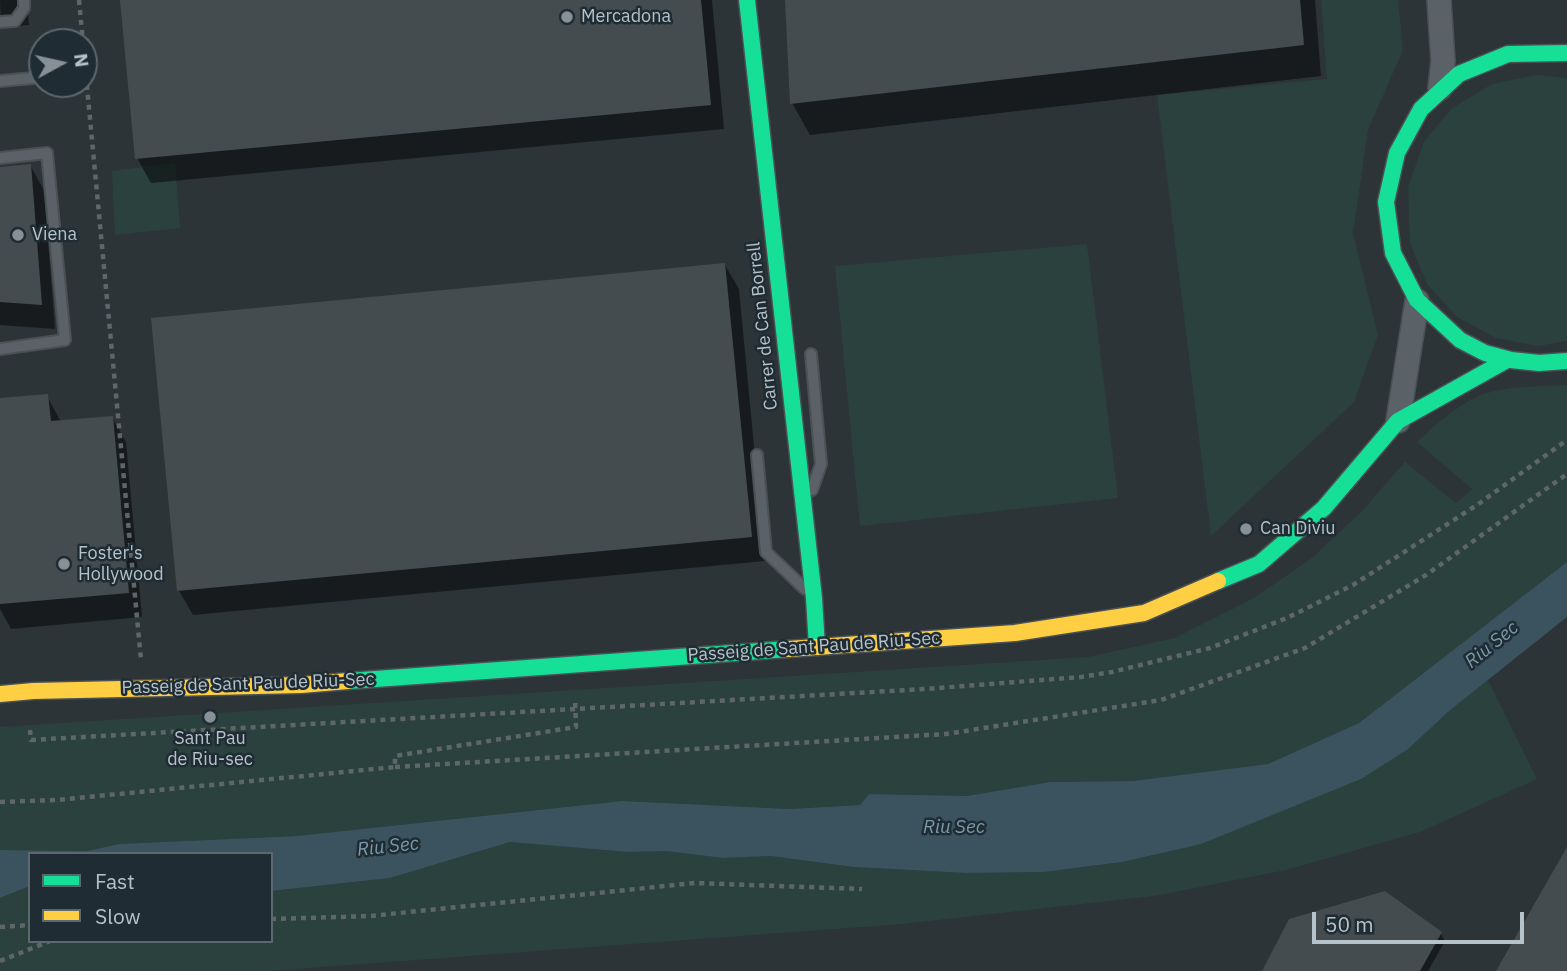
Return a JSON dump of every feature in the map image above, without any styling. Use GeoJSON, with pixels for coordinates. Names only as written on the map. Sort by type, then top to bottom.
{"type":"FeatureCollection","features":[{"type":"Feature","properties":{"kind":"street","name":"Carrer de Can Borrell"},"geometry":{"type":"LineString","coordinates":[[747,0],[814,598],[817,647]]}},
{"type":"Feature","properties":{"kind":"street"},"geometry":{"type":"LineString","coordinates":[[1439,0],[1443,61],[1440,88]]}},
{"type":"Feature","properties":{"kind":"street"},"geometry":{"type":"LineString","coordinates":[[1567,53],[1527,51],[1496,57],[1466,69],[1440,88],[1427,100],[1407,128],[1392,160],[1386,193],[1387,226],[1394,257],[1417,301],[1435,321],[1480,351],[1507,360],[1534,363],[1567,361]]}},
{"type":"Feature","properties":{"kind":"street"},"geometry":{"type":"LineString","coordinates":[[1398,421],[1417,301]]}},
{"type":"Feature","properties":{"kind":"street","name":"Passeig de Sant Pau de Riu-Sec"},"geometry":{"type":"LineString","coordinates":[[0,694],[301,685],[1015,634],[1144,613],[1259,564],[1324,508],[1398,421],[1507,360]]}},
{"type":"Feature","properties":{"kind":"street","name":"Passeig de Sant Pau de Riu-Sec"},"geometry":{"type":"LineString","coordinates":[[0,677],[33,691]]}},
{"type":"Feature","properties":{"kind":"lane"},"geometry":{"type":"LineString","coordinates":[[0,22],[15,21],[24,8],[24,0]]}},
{"type":"Feature","properties":{"kind":"lane"},"geometry":{"type":"LineString","coordinates":[[0,81],[28,79]]}},
{"type":"Feature","properties":{"kind":"lane"},"geometry":{"type":"LineString","coordinates":[[0,158],[47,153],[65,340],[0,349]]}},
{"type":"Feature","properties":{"kind":"lane"},"geometry":{"type":"LineString","coordinates":[[803,516],[821,464],[811,354]]}},
{"type":"Feature","properties":{"kind":"lane"},"geometry":{"type":"LineString","coordinates":[[757,455],[766,552],[814,598]]}},
{"type":"Feature","properties":{"kind":"path"},"geometry":{"type":"LineString","coordinates":[[79,0],[82,28]]}},
{"type":"Feature","properties":{"kind":"path"},"geometry":{"type":"LineString","coordinates":[[88,98],[144,688]]}},
{"type":"Feature","properties":{"kind":"path"},"geometry":{"type":"LineString","coordinates":[[0,802],[57,800],[395,767],[946,734],[1161,700],[1306,648],[1426,575],[1567,474]]}},
{"type":"Feature","properties":{"kind":"path"},"geometry":{"type":"LineString","coordinates":[[395,767],[395,756],[576,727],[575,699]]}},
{"type":"Feature","properties":{"kind":"path"},"geometry":{"type":"LineString","coordinates":[[30,730],[31,740],[576,709]]}},
{"type":"Feature","properties":{"kind":"path"},"geometry":{"type":"LineString","coordinates":[[273,919],[370,916],[695,883],[862,889]]}},
{"type":"Feature","properties":{"kind":"path"},"geometry":{"type":"LineString","coordinates":[[0,927],[28,925]]}},
{"type":"Feature","properties":{"kind":"path"},"geometry":{"type":"LineString","coordinates":[[0,961],[45,943]]}},
{"type":"Feature","properties":{"kind":"green space"},"geometry":{"type":"Polygon","coordinates":[[[1321,0],[1398,0],[1403,50],[1368,130],[1353,233],[1378,335],[1354,402],[1211,536],[1157,95],[1327,79],[1321,0]]]}},
{"type":"Feature","properties":{"kind":"green space"},"geometry":{"type":"Polygon","coordinates":[[[1536,75],[1567,78],[1567,341],[1538,346],[1496,338],[1457,317],[1427,284],[1410,243],[1408,187],[1424,142],[1451,109],[1492,84],[1536,75]]]}},
{"type":"Feature","properties":{"kind":"green space"},"geometry":{"type":"Polygon","coordinates":[[[175,163],[180,228],[115,235],[112,171],[175,163]]]}},
{"type":"Feature","properties":{"kind":"green space"},"geometry":{"type":"Polygon","coordinates":[[[1087,244],[1118,498],[860,526],[835,266],[1087,244]]]}},
{"type":"Feature","properties":{"kind":"green space"},"geometry":{"type":"Polygon","coordinates":[[[1567,385],[1567,562],[1359,723],[1268,764],[1133,781],[1050,782],[967,796],[869,794],[860,805],[790,809],[622,801],[297,836],[119,844],[87,851],[0,850],[0,727],[1088,657],[1175,638],[1254,598],[1312,558],[1361,512],[1405,462],[1456,503],[1472,489],[1417,442],[1462,405],[1489,392],[1567,385]]]}},
{"type":"Feature","properties":{"kind":"green space"},"geometry":{"type":"Polygon","coordinates":[[[1488,680],[1537,779],[1420,832],[1286,870],[1154,896],[902,924],[268,971],[0,971],[0,898],[28,887],[28,943],[273,943],[273,891],[390,878],[510,842],[628,852],[665,851],[723,858],[770,856],[854,867],[966,873],[1044,872],[1122,862],[1449,711],[1488,680]]]}},
{"type":"Feature","properties":{"kind":"water","name":"Riu Sec"},"geometry":{"type":"Polygon","coordinates":[[[1567,562],[1567,617],[1449,711],[1408,749],[1361,779],[1201,844],[1122,862],[1044,872],[966,873],[854,867],[770,856],[723,858],[665,851],[628,852],[510,842],[390,878],[273,891],[273,852],[28,852],[28,887],[0,898],[0,850],[87,851],[119,844],[297,836],[622,801],[790,809],[860,805],[869,794],[967,796],[1050,782],[1133,781],[1268,764],[1359,723],[1567,562]]]}},
{"type":"Feature","properties":{"kind":"building"},"geometry":{"type":"Polygon","coordinates":[[[120,0],[701,0],[711,105],[135,159],[120,0]]]}},
{"type":"Feature","properties":{"kind":"building"},"geometry":{"type":"Polygon","coordinates":[[[785,0],[1300,0],[1304,45],[790,104],[785,0]]]}},
{"type":"Feature","properties":{"kind":"building","name":"Viena"},"geometry":{"type":"Polygon","coordinates":[[[31,164],[42,305],[0,302],[0,167],[31,164]]]}},
{"type":"Feature","properties":{"kind":"building"},"geometry":{"type":"Polygon","coordinates":[[[725,263],[752,537],[177,591],[151,318],[725,263]]]}},
{"type":"Feature","properties":{"kind":"building"},"geometry":{"type":"Polygon","coordinates":[[[48,394],[51,421],[113,416],[129,593],[0,604],[0,398],[48,394]]]}},
{"type":"Feature","properties":{"kind":"building"},"geometry":{"type":"Polygon","coordinates":[[[1567,847],[1567,971],[1496,971],[1567,847]]]}},
{"type":"Feature","properties":{"kind":"building"},"geometry":{"type":"Polygon","coordinates":[[[1385,891],[1442,932],[1420,971],[1262,971],[1289,919],[1385,891]]]}},
{"type":"Feature","properties":{"kind":"traffic: fast"},"geometry":{"type":"LineString","coordinates":[[747,0],[814,598],[817,647]]}},
{"type":"Feature","properties":{"kind":"traffic: fast"},"geometry":{"type":"LineString","coordinates":[[1567,53],[1508,54],[1459,74],[1421,109],[1397,153],[1386,202],[1393,253],[1417,300],[1460,340],[1485,353],[1511,360],[1539,363],[1567,361]]}},
{"type":"Feature","properties":{"kind":"traffic: fast"},"geometry":{"type":"LineString","coordinates":[[1218,581],[1259,564],[1324,508],[1398,421],[1507,360]]}},
{"type":"Feature","properties":{"kind":"traffic: fast"},"geometry":{"type":"LineString","coordinates":[[348,681],[788,649]]}},
{"type":"Feature","properties":{"kind":"traffic: slow"},"geometry":{"type":"LineString","coordinates":[[788,649],[1015,633],[1144,613],[1218,581]]}},
{"type":"Feature","properties":{"kind":"traffic: slow"},"geometry":{"type":"LineString","coordinates":[[0,694],[301,685],[348,681]]}},
{"type":"Feature","properties":{"kind":"place","name":"Mercadona"},"geometry":{"type":"Point","coordinates":[567,17]}},
{"type":"Feature","properties":{"kind":"place","name":"Viena"},"geometry":{"type":"Point","coordinates":[18,235]}},
{"type":"Feature","properties":{"kind":"place","name":"Can Diviu"},"geometry":{"type":"Point","coordinates":[1246,529]}},
{"type":"Feature","properties":{"kind":"place","name":"Foster's Hollywood"},"geometry":{"type":"Point","coordinates":[64,564]}},
{"type":"Feature","properties":{"kind":"place","name":"Sant Pau de Riu-sec"},"geometry":{"type":"Point","coordinates":[210,717]}}]}
